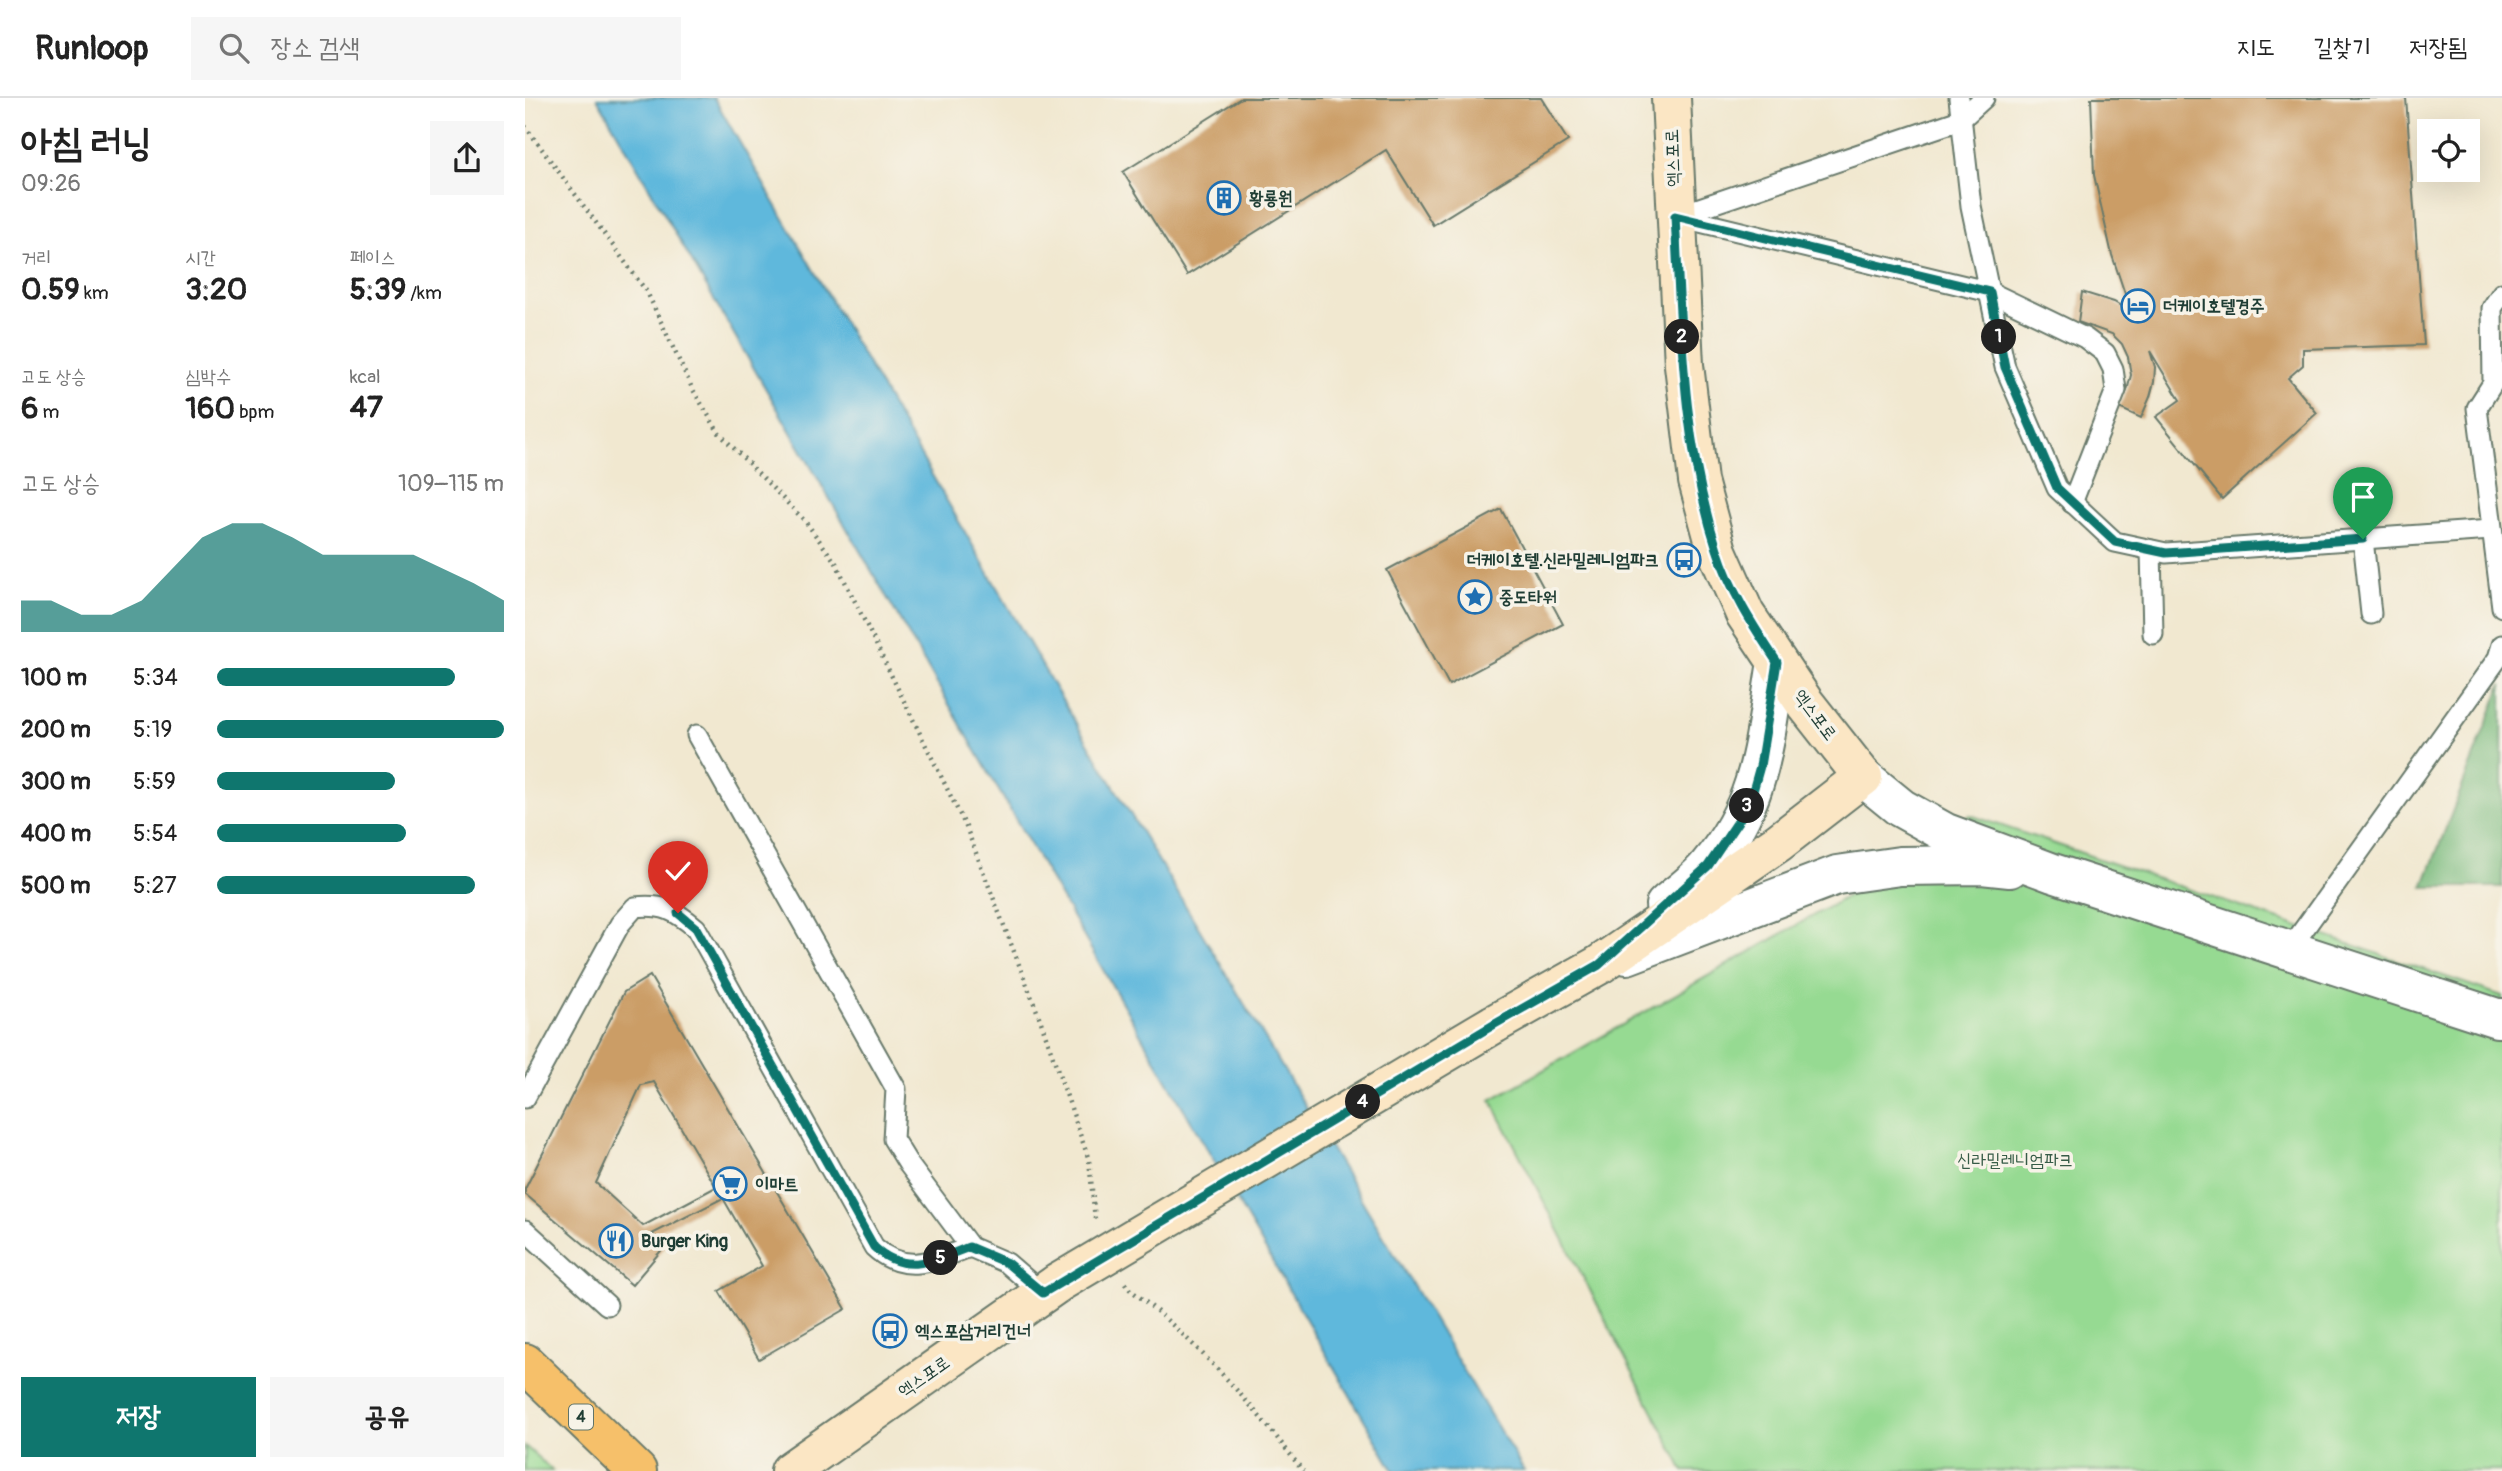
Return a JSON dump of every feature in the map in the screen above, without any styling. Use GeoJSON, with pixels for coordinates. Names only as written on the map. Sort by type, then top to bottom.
{"type":"FeatureCollection","features":[{"type":"Feature","properties":{"kind":"main road","name":"엑스포로"},"geometry":{"type":"LineString","coordinates":[[1671,98],[1684,365],[1698,481],[1717,551],[1745,614],[1804,702],[1863,777]]}},
{"type":"Feature","properties":{"kind":"main road"},"geometry":{"type":"LineString","coordinates":[[1599,965],[1779,842],[1863,777]]}},
{"type":"Feature","properties":{"kind":"main road","name":"엑스포로"},"geometry":{"type":"LineString","coordinates":[[790,1471],[1051,1288],[1599,965]]}},
{"type":"Feature","properties":{"kind":"main road","name":"4"},"geometry":{"type":"LineString","coordinates":[[525,1363],[637,1471]]}},
{"type":"Feature","properties":{"kind":"street"},"geometry":{"type":"LineString","coordinates":[[1599,965],[1708,866],[1743,814],[1760,766],[1777,662]]}},
{"type":"Feature","properties":{"kind":"street"},"geometry":{"type":"LineString","coordinates":[[1863,777],[1901,808],[1946,833],[2053,873],[2502,1018]]}},
{"type":"Feature","properties":{"kind":"street"},"geometry":{"type":"LineString","coordinates":[[1599,965],[1837,875],[1913,866],[1982,865],[2053,873]]}},
{"type":"Feature","properties":{"kind":"lane"},"geometry":{"type":"LineString","coordinates":[[1959,98],[1971,206],[2005,367],[2057,488],[2115,542],[2166,553],[2491,530]]}},
{"type":"Feature","properties":{"kind":"lane"},"geometry":{"type":"LineString","coordinates":[[1675,216],[1960,120],[1984,98]]}},
{"type":"Feature","properties":{"kind":"lane"},"geometry":{"type":"LineString","coordinates":[[1675,216],[1990,292],[2085,338],[2105,353],[2113,369],[2116,390],[2072,503]]}},
{"type":"Feature","properties":{"kind":"lane"},"geometry":{"type":"LineString","coordinates":[[2502,293],[2492,308],[2493,383],[2477,408],[2502,607]]}},
{"type":"Feature","properties":{"kind":"lane"},"geometry":{"type":"LineString","coordinates":[[2363,539],[2371,614]]}},
{"type":"Feature","properties":{"kind":"lane"},"geometry":{"type":"LineString","coordinates":[[2151,550],[2153,634]]}},
{"type":"Feature","properties":{"kind":"lane"},"geometry":{"type":"LineString","coordinates":[[2289,950],[2498,658],[2502,645]]}},
{"type":"Feature","properties":{"kind":"lane"},"geometry":{"type":"LineString","coordinates":[[698,735],[896,1089],[893,1139],[909,1165],[969,1247],[1007,1263],[1051,1288]]}},
{"type":"Feature","properties":{"kind":"lane"},"geometry":{"type":"LineString","coordinates":[[525,1098],[620,924],[635,907],[655,905],[678,913],[696,928],[874,1247],[886,1258],[907,1264],[937,1259],[969,1247]]}},
{"type":"Feature","properties":{"kind":"lane"},"geometry":{"type":"LineString","coordinates":[[525,1230],[607,1305]]}},
{"type":"Feature","properties":{"kind":"path"},"geometry":{"type":"LineString","coordinates":[[525,126],[647,292],[692,388],[719,433],[805,521],[836,563],[966,827],[1040,1019],[1089,1160],[1097,1229]]}},
{"type":"Feature","properties":{"kind":"path"},"geometry":{"type":"LineString","coordinates":[[1122,1278],[1128,1288],[1159,1312],[1227,1381],[1303,1471]]}},
{"type":"Feature","properties":{"kind":"green space"},"geometry":{"type":"Polygon","coordinates":[[[2502,684],[2502,887],[2423,887],[2502,684]]]}},
{"type":"Feature","properties":{"kind":"green space","name":"신라밀레니엄파크"},"geometry":{"type":"Polygon","coordinates":[[[1970,815],[2502,996],[2502,1471],[1684,1471],[1491,1100],[1900,866],[1970,815]]]}},
{"type":"Feature","properties":{"kind":"green space"},"geometry":{"type":"Polygon","coordinates":[[[525,1446],[553,1471],[525,1471],[525,1446]]]}},
{"type":"Feature","properties":{"kind":"water"},"geometry":{"type":"Polygon","coordinates":[[[597,98],[714,98],[1058,693],[1524,1471],[1394,1471],[597,98]]]}},
{"type":"Feature","properties":{"kind":"building","name":"황룡원"},"geometry":{"type":"Polygon","coordinates":[[[1241,98],[1541,98],[1568,141],[1433,225],[1386,150],[1187,275],[1123,172],[1241,98]]]}},
{"type":"Feature","properties":{"kind":"building"},"geometry":{"type":"Polygon","coordinates":[[[2091,98],[2406,98],[2424,345],[2303,349],[2303,365],[2288,378],[2317,413],[2222,499],[2156,417],[2180,400],[2150,351],[2155,367],[2154,382],[2141,418],[2119,408],[2131,375],[2128,357],[2122,344],[2112,334],[2078,322],[2082,292],[2114,302],[2131,312],[2112,255],[2094,175],[2091,98]]]}},
{"type":"Feature","properties":{"kind":"building"},"geometry":{"type":"Polygon","coordinates":[[[1501,509],[1563,624],[1449,685],[1387,570],[1501,509]]]}},
{"type":"Feature","properties":{"kind":"building"},"geometry":{"type":"Polygon","coordinates":[[[650,976],[846,1309],[759,1359],[719,1291],[762,1266],[723,1198],[652,1234],[665,1246],[632,1285],[525,1194],[525,1189],[624,992],[650,976]],[[654,1082],[641,1085],[596,1183],[643,1226],[716,1187],[654,1082]]]}},
{"type":"Feature","properties":{"kind":"place","name":"황룡원"},"geometry":{"type":"Point","coordinates":[1224,198]}},
{"type":"Feature","properties":{"kind":"place","name":"더케이호텔경주"},"geometry":{"type":"Point","coordinates":[2138,306]}},
{"type":"Feature","properties":{"kind":"place","name":"더케이호텔.신라밀레니엄파크"},"geometry":{"type":"Point","coordinates":[1684,560]}},
{"type":"Feature","properties":{"kind":"place","name":"중도타워"},"geometry":{"type":"Point","coordinates":[1475,597]}},
{"type":"Feature","properties":{"kind":"place","name":"이마트"},"geometry":{"type":"Point","coordinates":[730,1184]}},
{"type":"Feature","properties":{"kind":"place","name":"Burger King"},"geometry":{"type":"Point","coordinates":[616,1241]}},
{"type":"Feature","properties":{"kind":"place","name":"엑스포삼거리건너"},"geometry":{"type":"Point","coordinates":[890,1331]}},
{"type":"Feature","properties":{"kind":"route"},"geometry":{"type":"LineString","coordinates":[[678,913],[696,928],[874,1247],[886,1258],[907,1264],[937,1259],[969,1247],[1007,1263],[1043,1293],[1599,965],[1708,866],[1729,838],[1753,791],[1760,766],[1777,662],[1745,614],[1717,551],[1698,481],[1684,365],[1675,216],[1990,292],[2005,367],[2057,488],[2115,542],[2166,553],[2363,539]]}}]}
